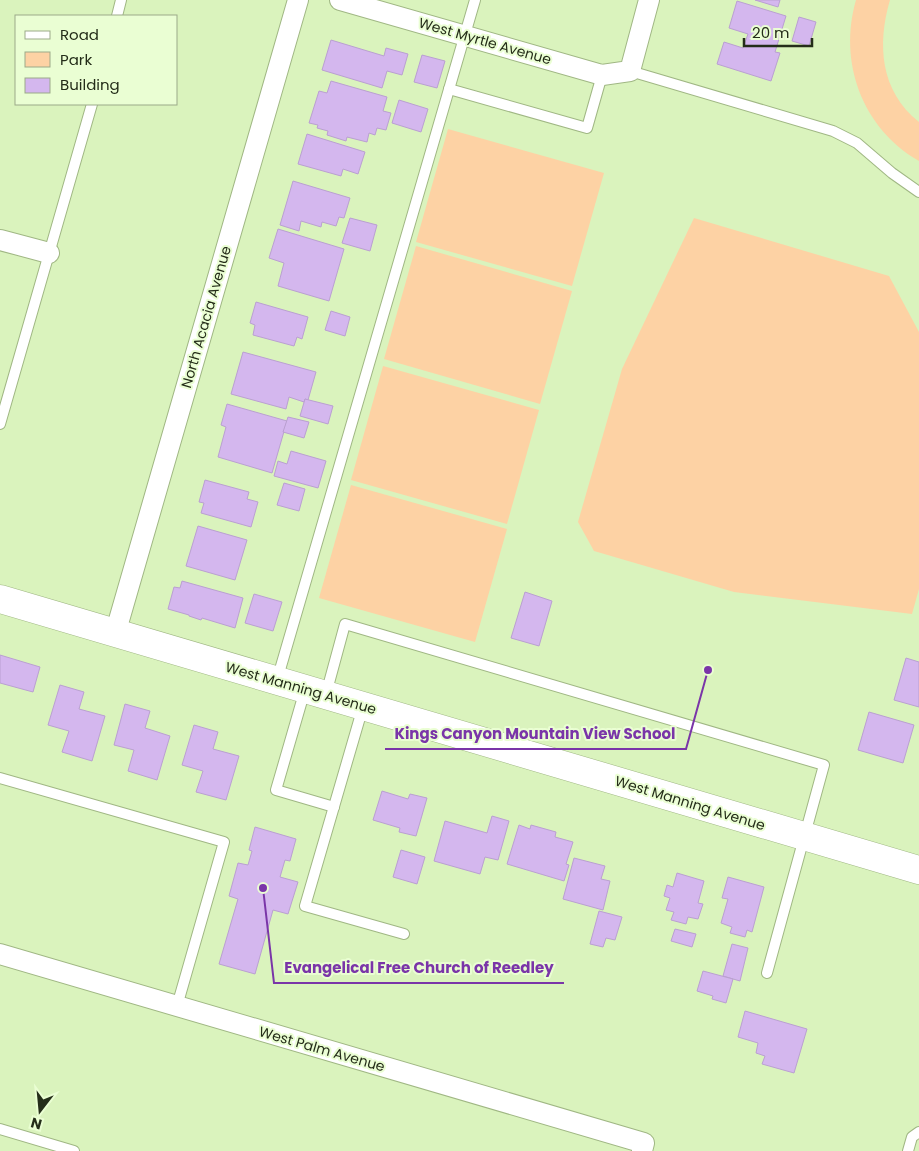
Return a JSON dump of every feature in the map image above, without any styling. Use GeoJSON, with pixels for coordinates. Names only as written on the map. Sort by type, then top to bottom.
{"type":"FeatureCollection","features":[{"type":"Feature","properties":{"kind":"main road","name":"West Manning Avenue"},"geometry":{"type":"LineString","coordinates":[[0,599],[919,870]]}},
{"type":"Feature","properties":{"kind":"street","name":"North Acacia Avenue"},"geometry":{"type":"LineString","coordinates":[[115,634],[298,0]]}},
{"type":"Feature","properties":{"kind":"street","name":"West Myrtle Avenue"},"geometry":{"type":"LineString","coordinates":[[340,0],[602,75],[630,71]]}},
{"type":"Feature","properties":{"kind":"street"},"geometry":{"type":"LineString","coordinates":[[630,71],[649,0]]}},
{"type":"Feature","properties":{"kind":"street"},"geometry":{"type":"LineString","coordinates":[[0,240],[49,253]]}},
{"type":"Feature","properties":{"kind":"street","name":"West Palm Avenue"},"geometry":{"type":"LineString","coordinates":[[0,954],[643,1147]]}},
{"type":"Feature","properties":{"kind":"lane"},"geometry":{"type":"LineString","coordinates":[[117,15],[122,0]]}},
{"type":"Feature","properties":{"kind":"lane"},"geometry":{"type":"LineString","coordinates":[[277,680],[475,0]]}},
{"type":"Feature","properties":{"kind":"lane"},"geometry":{"type":"LineString","coordinates":[[630,71],[834,131],[857,143],[892,173],[919,192]]}},
{"type":"Feature","properties":{"kind":"lane"},"geometry":{"type":"LineString","coordinates":[[449,89],[587,128],[602,75]]}},
{"type":"Feature","properties":{"kind":"lane"},"geometry":{"type":"LineString","coordinates":[[0,424],[92,105]]}},
{"type":"Feature","properties":{"kind":"lane"},"geometry":{"type":"LineString","coordinates":[[334,807],[276,790],[345,624],[824,765],[767,973]]}},
{"type":"Feature","properties":{"kind":"lane"},"geometry":{"type":"LineString","coordinates":[[363,706],[305,906],[404,934]]}},
{"type":"Feature","properties":{"kind":"lane"},"geometry":{"type":"LineString","coordinates":[[0,778],[224,842],[178,1006]]}},
{"type":"Feature","properties":{"kind":"lane"},"geometry":{"type":"LineString","coordinates":[[0,1130],[74,1151]]}},
{"type":"Feature","properties":{"kind":"lane"},"geometry":{"type":"LineString","coordinates":[[908,1151],[912,1137],[919,1132]]}},
{"type":"Feature","properties":{"kind":"green space"},"geometry":{"type":"Polygon","coordinates":[[[856,0],[890,0],[884,33],[883,50],[885,66],[896,96],[906,110],[919,122],[919,161],[899,147],[883,131],[869,112],[859,91],[850,47],[851,23],[856,0]]]}},
{"type":"Feature","properties":{"kind":"green space"},"geometry":{"type":"Polygon","coordinates":[[[448,129],[604,173],[572,286],[416,242],[448,129]]]}},
{"type":"Feature","properties":{"kind":"green space"},"geometry":{"type":"Polygon","coordinates":[[[694,218],[889,276],[919,332],[919,589],[912,614],[734,592],[594,551],[578,522],[622,369],[694,218]]]}},
{"type":"Feature","properties":{"kind":"green space"},"geometry":{"type":"Polygon","coordinates":[[[416,246],[572,291],[540,404],[384,359],[416,246]]]}},
{"type":"Feature","properties":{"kind":"green space"},"geometry":{"type":"Polygon","coordinates":[[[383,366],[539,410],[507,524],[351,480],[383,366]]]}},
{"type":"Feature","properties":{"kind":"green space"},"geometry":{"type":"Polygon","coordinates":[[[351,485],[507,529],[475,642],[319,598],[351,485]]]}},
{"type":"Feature","properties":{"kind":"building"},"geometry":{"type":"Polygon","coordinates":[[[755,0],[780,0],[778,7],[755,0]]]}},
{"type":"Feature","properties":{"kind":"building"},"geometry":{"type":"Polygon","coordinates":[[[737,1],[786,16],[775,52],[780,53],[771,81],[717,64],[724,42],[743,48],[748,34],[729,28],[737,1]]]}},
{"type":"Feature","properties":{"kind":"building"},"geometry":{"type":"Polygon","coordinates":[[[799,17],[816,22],[809,46],[792,41],[799,17]]]}},
{"type":"Feature","properties":{"kind":"building"},"geometry":{"type":"Polygon","coordinates":[[[331,40],[384,56],[386,48],[408,54],[402,75],[387,71],[382,88],[322,70],[331,40]]]}},
{"type":"Feature","properties":{"kind":"building"},"geometry":{"type":"Polygon","coordinates":[[[422,55],[445,61],[437,88],[414,82],[422,55]]]}},
{"type":"Feature","properties":{"kind":"building"},"geometry":{"type":"Polygon","coordinates":[[[331,81],[387,97],[383,111],[391,113],[386,130],[377,128],[375,135],[369,133],[367,142],[347,137],[346,141],[327,135],[328,131],[317,128],[318,125],[309,123],[319,91],[327,93],[331,81]]]}},
{"type":"Feature","properties":{"kind":"building"},"geometry":{"type":"Polygon","coordinates":[[[399,100],[428,109],[421,132],[392,123],[399,100]]]}},
{"type":"Feature","properties":{"kind":"building"},"geometry":{"type":"Polygon","coordinates":[[[307,134],[365,152],[358,174],[343,169],[341,176],[298,164],[307,134]]]}},
{"type":"Feature","properties":{"kind":"building"},"geometry":{"type":"Polygon","coordinates":[[[293,181],[350,198],[344,218],[339,217],[336,226],[322,222],[321,227],[301,221],[299,231],[280,225],[293,181]]]}},
{"type":"Feature","properties":{"kind":"building"},"geometry":{"type":"Polygon","coordinates":[[[350,218],[377,225],[370,251],[342,243],[350,218]]]}},
{"type":"Feature","properties":{"kind":"building"},"geometry":{"type":"Polygon","coordinates":[[[278,229],[344,249],[329,301],[278,286],[284,263],[269,258],[278,229]]]}},
{"type":"Feature","properties":{"kind":"building"},"geometry":{"type":"Polygon","coordinates":[[[256,302],[308,317],[302,339],[297,337],[294,346],[253,335],[255,325],[250,323],[256,302]]]}},
{"type":"Feature","properties":{"kind":"building"},"geometry":{"type":"Polygon","coordinates":[[[331,311],[350,317],[345,336],[325,330],[331,311]]]}},
{"type":"Feature","properties":{"kind":"building"},"geometry":{"type":"Polygon","coordinates":[[[243,352],[316,372],[308,400],[305,399],[304,402],[289,397],[286,409],[231,394],[243,352]]]}},
{"type":"Feature","properties":{"kind":"building"},"geometry":{"type":"Polygon","coordinates":[[[305,399],[333,406],[328,424],[300,416],[305,399]]]}},
{"type":"Feature","properties":{"kind":"building"},"geometry":{"type":"Polygon","coordinates":[[[227,404],[287,421],[272,473],[218,457],[226,427],[221,425],[227,404]]]}},
{"type":"Feature","properties":{"kind":"building"},"geometry":{"type":"Polygon","coordinates":[[[288,417],[309,422],[304,438],[283,432],[288,417]]]}},
{"type":"Feature","properties":{"kind":"building"},"geometry":{"type":"Polygon","coordinates":[[[291,451],[326,461],[318,488],[274,476],[278,461],[287,464],[291,451]]]}},
{"type":"Feature","properties":{"kind":"building"},"geometry":{"type":"Polygon","coordinates":[[[205,480],[249,492],[247,499],[258,502],[251,527],[201,513],[204,503],[199,502],[205,480]]]}},
{"type":"Feature","properties":{"kind":"building"},"geometry":{"type":"Polygon","coordinates":[[[284,483],[305,489],[299,511],[277,505],[284,483]]]}},
{"type":"Feature","properties":{"kind":"building"},"geometry":{"type":"Polygon","coordinates":[[[198,526],[247,540],[235,580],[186,566],[198,526]]]}},
{"type":"Feature","properties":{"kind":"building"},"geometry":{"type":"Polygon","coordinates":[[[182,581],[243,598],[235,628],[202,618],[201,620],[168,609],[174,587],[180,588],[182,581]]]}},
{"type":"Feature","properties":{"kind":"building"},"geometry":{"type":"Polygon","coordinates":[[[525,592],[552,601],[539,646],[511,638],[525,592]]]}},
{"type":"Feature","properties":{"kind":"building"},"geometry":{"type":"Polygon","coordinates":[[[254,594],[282,602],[273,631],[245,623],[254,594]]]}},
{"type":"Feature","properties":{"kind":"building"},"geometry":{"type":"Polygon","coordinates":[[[0,655],[40,667],[33,692],[0,683],[0,655]]]}},
{"type":"Feature","properties":{"kind":"building"},"geometry":{"type":"Polygon","coordinates":[[[906,658],[919,662],[919,707],[894,700],[906,658]]]}},
{"type":"Feature","properties":{"kind":"building"},"geometry":{"type":"Polygon","coordinates":[[[60,685],[84,692],[79,709],[105,716],[92,761],[62,752],[69,731],[48,725],[60,685]]]}},
{"type":"Feature","properties":{"kind":"building"},"geometry":{"type":"Polygon","coordinates":[[[125,704],[150,711],[145,728],[170,736],[157,780],[128,771],[134,750],[114,745],[125,704]]]}},
{"type":"Feature","properties":{"kind":"building"},"geometry":{"type":"Polygon","coordinates":[[[869,712],[914,725],[903,763],[858,750],[869,712]]]}},
{"type":"Feature","properties":{"kind":"building"},"geometry":{"type":"Polygon","coordinates":[[[194,725],[218,732],[213,749],[239,756],[226,800],[196,792],[203,771],[182,765],[194,725]]]}},
{"type":"Feature","properties":{"kind":"building"},"geometry":{"type":"Polygon","coordinates":[[[382,791],[408,799],[410,794],[427,798],[416,836],[399,832],[400,828],[373,820],[382,791]]]}},
{"type":"Feature","properties":{"kind":"building"},"geometry":{"type":"Polygon","coordinates":[[[492,816],[509,821],[498,860],[485,857],[480,874],[434,861],[445,821],[487,833],[492,816]]]}},
{"type":"Feature","properties":{"kind":"building"},"geometry":{"type":"Polygon","coordinates":[[[519,825],[530,829],[531,825],[556,832],[555,837],[573,842],[566,864],[569,865],[564,881],[507,864],[519,825]]]}},
{"type":"Feature","properties":{"kind":"building"},"geometry":{"type":"Polygon","coordinates":[[[255,827],[296,839],[290,861],[285,860],[280,877],[298,882],[288,914],[273,910],[255,974],[219,964],[238,899],[229,896],[238,863],[248,865],[252,851],[249,850],[255,827]]]}},
{"type":"Feature","properties":{"kind":"building"},"geometry":{"type":"Polygon","coordinates":[[[401,850],[425,857],[417,884],[393,877],[401,850]]]}},
{"type":"Feature","properties":{"kind":"building"},"geometry":{"type":"Polygon","coordinates":[[[574,858],[605,866],[601,879],[610,881],[603,910],[563,899],[574,858]]]}},
{"type":"Feature","properties":{"kind":"building"},"geometry":{"type":"Polygon","coordinates":[[[677,873],[704,881],[698,903],[703,904],[698,919],[688,917],[686,924],[671,920],[674,912],[666,910],[670,898],[664,896],[667,885],[673,887],[677,873]]]}},
{"type":"Feature","properties":{"kind":"building"},"geometry":{"type":"Polygon","coordinates":[[[728,877],[764,887],[752,932],[747,930],[745,937],[730,933],[732,927],[721,923],[728,899],[722,898],[728,877]]]}},
{"type":"Feature","properties":{"kind":"building"},"geometry":{"type":"Polygon","coordinates":[[[599,911],[622,917],[615,940],[606,938],[603,947],[590,944],[599,911]]]}},
{"type":"Feature","properties":{"kind":"building"},"geometry":{"type":"Polygon","coordinates":[[[675,929],[696,934],[692,947],[671,941],[675,929]]]}},
{"type":"Feature","properties":{"kind":"building"},"geometry":{"type":"Polygon","coordinates":[[[732,944],[748,948],[740,981],[723,976],[732,944]]]}},
{"type":"Feature","properties":{"kind":"building"},"geometry":{"type":"Polygon","coordinates":[[[703,971],[733,979],[726,1003],[712,999],[713,996],[697,991],[703,971]]]}},
{"type":"Feature","properties":{"kind":"building"},"geometry":{"type":"Polygon","coordinates":[[[745,1011],[807,1029],[794,1073],[762,1064],[765,1056],[756,1053],[758,1043],[738,1037],[745,1011]]]}},
{"type":"Feature","properties":{"kind":"place","name":"Kings Canyon Mountain View School"},"geometry":{"type":"Point","coordinates":[708,670]}},
{"type":"Feature","properties":{"kind":"place","name":"Evangelical Free Church of Reedley"},"geometry":{"type":"Point","coordinates":[263,888]}}]}
